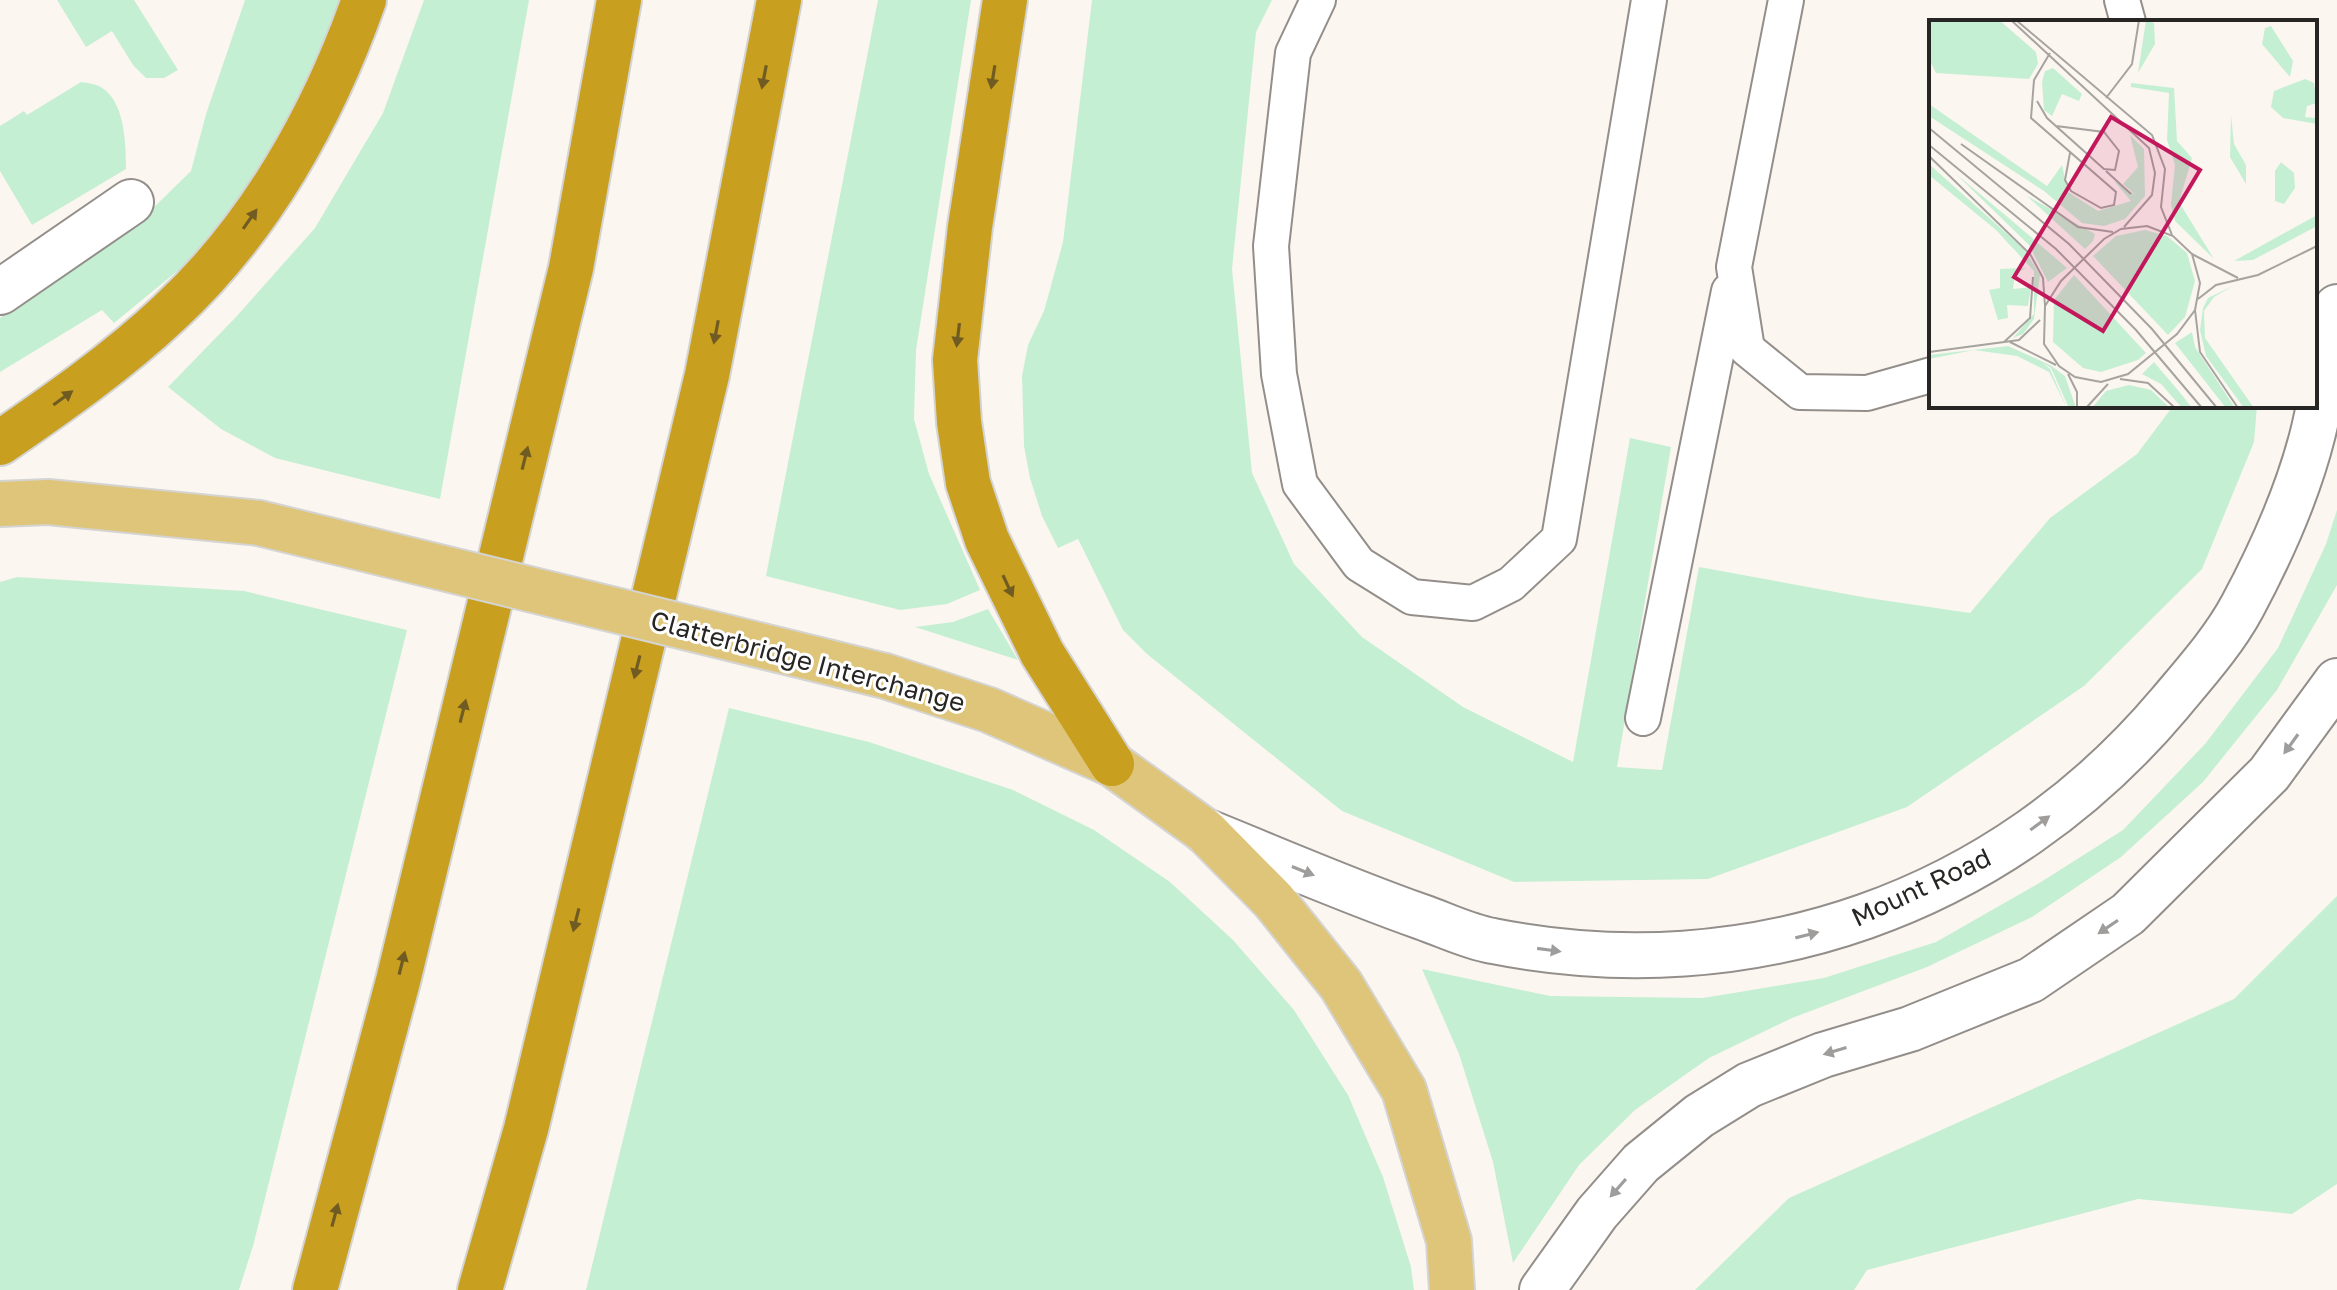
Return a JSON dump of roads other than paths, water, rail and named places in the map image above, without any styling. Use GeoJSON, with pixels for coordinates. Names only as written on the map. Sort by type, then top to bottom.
{"type":"FeatureCollection","features":[{"type":"Feature","properties":{"kind":"highway"},"geometry":{"type":"LineString","coordinates":[[0,443],[119,358],[171,312],[231,248],[281,176],[323,103],[364,0]]}},
{"type":"Feature","properties":{"kind":"highway"},"geometry":{"type":"LineString","coordinates":[[315,1290],[398,981],[571,268],[619,0]]}},
{"type":"Feature","properties":{"kind":"highway"},"geometry":{"type":"LineString","coordinates":[[480,1290],[526,1129],[707,375],[779,0]]}},
{"type":"Feature","properties":{"kind":"highway"},"geometry":{"type":"LineString","coordinates":[[1005,0],[970,227],[955,360],[968,483],[1010,590],[1042,653],[1112,764]]}},
{"type":"Feature","properties":{"kind":"main road"},"geometry":{"type":"LineString","coordinates":[[0,292],[131,202]]}},
{"type":"Feature","properties":{"kind":"main road","name":"Mount Road"},"geometry":{"type":"LineString","coordinates":[[1205,831],[1381,903],[1489,941],[1561,952],[1641,956],[1715,953],[1818,932],[1895,906],[1964,873],[2089,787],[2150,727],[2203,664],[2241,609],[2288,510],[2313,434],[2337,307]]}},
{"type":"Feature","properties":{"kind":"main road","name":"Clatterbridge Interchange"},"geometry":{"type":"LineString","coordinates":[[0,504],[48,502],[259,523],[885,676],[989,710],[1112,764],[1205,831],[1274,901],[1341,985],[1404,1090],[1449,1241],[1452,1290]]}},
{"type":"Feature","properties":{"kind":"main road"},"geometry":{"type":"LineString","coordinates":[[1542,1290],[1597,1213],[1641,1163],[1699,1116],[1749,1085],[1823,1055],[1910,1029],[2031,980],[2128,914],[2269,774],[2337,681]]}},
{"type":"Feature","properties":{"kind":"lane"},"geometry":{"type":"LineString","coordinates":[[1318,0],[1293,53],[1271,246],[1279,374],[1300,484],[1359,564],[1412,597],[1473,603],[1511,584],[1559,539],[1649,0]]}},
{"type":"Feature","properties":{"kind":"lane"},"geometry":{"type":"LineString","coordinates":[[1643,718],[1786,0]]}},
{"type":"Feature","properties":{"kind":"lane"},"geometry":{"type":"LineString","coordinates":[[2122,0],[2127,20]]}},
{"type":"Feature","properties":{"kind":"lane"},"geometry":{"type":"LineString","coordinates":[[1734,267],[1747,349],[1800,392],[1867,393],[1929,376]]}}]}
